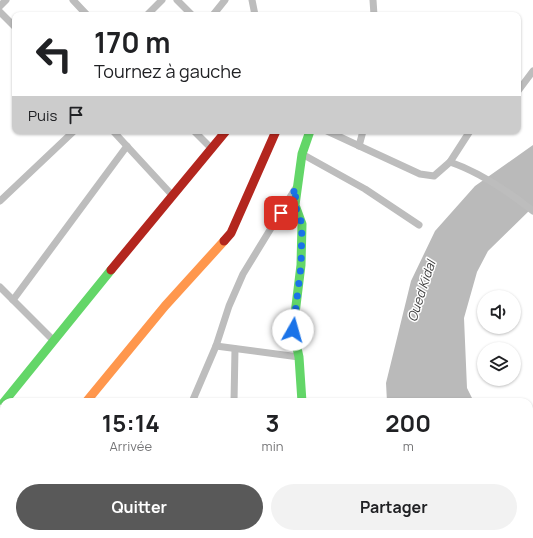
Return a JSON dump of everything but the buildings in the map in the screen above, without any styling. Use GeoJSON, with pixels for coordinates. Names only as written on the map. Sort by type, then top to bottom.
{"type":"FeatureCollection","features":[{"type":"Feature","properties":{"kind":"street"},"geometry":{"type":"LineString","coordinates":[[0,6],[6,0]]}},
{"type":"Feature","properties":{"kind":"street"},"geometry":{"type":"LineString","coordinates":[[73,0],[84,12]]}},
{"type":"Feature","properties":{"kind":"street"},"geometry":{"type":"LineString","coordinates":[[150,12],[162,0]]}},
{"type":"Feature","properties":{"kind":"street"},"geometry":{"type":"LineString","coordinates":[[176,0],[189,12]]}},
{"type":"Feature","properties":{"kind":"street"},"geometry":{"type":"LineString","coordinates":[[216,12],[225,0]]}},
{"type":"Feature","properties":{"kind":"street"},"geometry":{"type":"LineString","coordinates":[[373,0],[374,12]]}},
{"type":"Feature","properties":{"kind":"street"},"geometry":{"type":"LineString","coordinates":[[252,1],[254,12]]}},
{"type":"Feature","properties":{"kind":"street"},"geometry":{"type":"LineString","coordinates":[[0,12],[12,24]]}},
{"type":"Feature","properties":{"kind":"street"},"geometry":{"type":"LineString","coordinates":[[521,87],[533,71]]}},
{"type":"Feature","properties":{"kind":"street"},"geometry":{"type":"LineString","coordinates":[[0,202],[71,134]]}},
{"type":"Feature","properties":{"kind":"street"},"geometry":{"type":"LineString","coordinates":[[117,134],[172,195]]}},
{"type":"Feature","properties":{"kind":"street"},"geometry":{"type":"LineString","coordinates":[[197,134],[211,148]]}},
{"type":"Feature","properties":{"kind":"street"},"geometry":{"type":"LineString","coordinates":[[7,398],[52,340],[223,134]]}},
{"type":"Feature","properties":{"kind":"street"},"geometry":{"type":"LineString","coordinates":[[89,398],[165,306],[231,233],[275,134]]}},
{"type":"Feature","properties":{"kind":"street"},"geometry":{"type":"LineString","coordinates":[[302,398],[299,357],[293,330],[301,266],[302,224],[295,205],[296,188],[302,154],[309,134]]}},
{"type":"Feature","properties":{"kind":"street"},"geometry":{"type":"LineString","coordinates":[[333,134],[420,174],[434,176],[450,162],[468,134]]}},
{"type":"Feature","properties":{"kind":"street"},"geometry":{"type":"LineString","coordinates":[[359,146],[362,134]]}},
{"type":"Feature","properties":{"kind":"street"},"geometry":{"type":"LineString","coordinates":[[13,300],[127,146]]}},
{"type":"Feature","properties":{"kind":"street"},"geometry":{"type":"LineString","coordinates":[[302,154],[365,189],[419,226]]}},
{"type":"Feature","properties":{"kind":"street"},"geometry":{"type":"LineString","coordinates":[[450,162],[467,168],[511,193],[533,211]]}},
{"type":"Feature","properties":{"kind":"street"},"geometry":{"type":"LineString","coordinates":[[194,398],[216,346],[229,306],[243,274],[296,188]]}},
{"type":"Feature","properties":{"kind":"street"},"geometry":{"type":"LineString","coordinates":[[0,287],[52,340]]}},
{"type":"Feature","properties":{"kind":"street"},"geometry":{"type":"LineString","coordinates":[[216,346],[299,357]]}},
{"type":"Feature","properties":{"kind":"street"},"geometry":{"type":"LineString","coordinates":[[234,398],[235,349]]}},
{"type":"Feature","properties":{"kind":"water","name":"Oued Kidal"},"geometry":{"type":"Polygon","coordinates":[[[533,145],[533,207],[488,251],[477,272],[464,318],[467,388],[472,398],[387,398],[386,383],[411,281],[435,231],[475,186],[533,145]]]}},
{"type":"Feature","properties":{"kind":"traffic: fast"},"geometry":{"type":"LineString","coordinates":[[302,398],[299,357],[293,330],[301,265],[302,224],[295,205],[302,154],[309,134]]}},
{"type":"Feature","properties":{"kind":"traffic: fast"},"geometry":{"type":"LineString","coordinates":[[7,398],[111,270]]}},
{"type":"Feature","properties":{"kind":"traffic: slow"},"geometry":{"type":"LineString","coordinates":[[89,398],[165,306],[224,241]]}},
{"type":"Feature","properties":{"kind":"traffic: jam"},"geometry":{"type":"LineString","coordinates":[[111,270],[224,134]]}},
{"type":"Feature","properties":{"kind":"traffic: jam"},"geometry":{"type":"LineString","coordinates":[[224,241],[231,233],[275,134]]}},
{"type":"Feature","properties":{"kind":"route"},"geometry":{"type":"LineString","coordinates":[[281,213],[296,188],[295,205],[302,224],[301,266],[293,330]]}}]}
